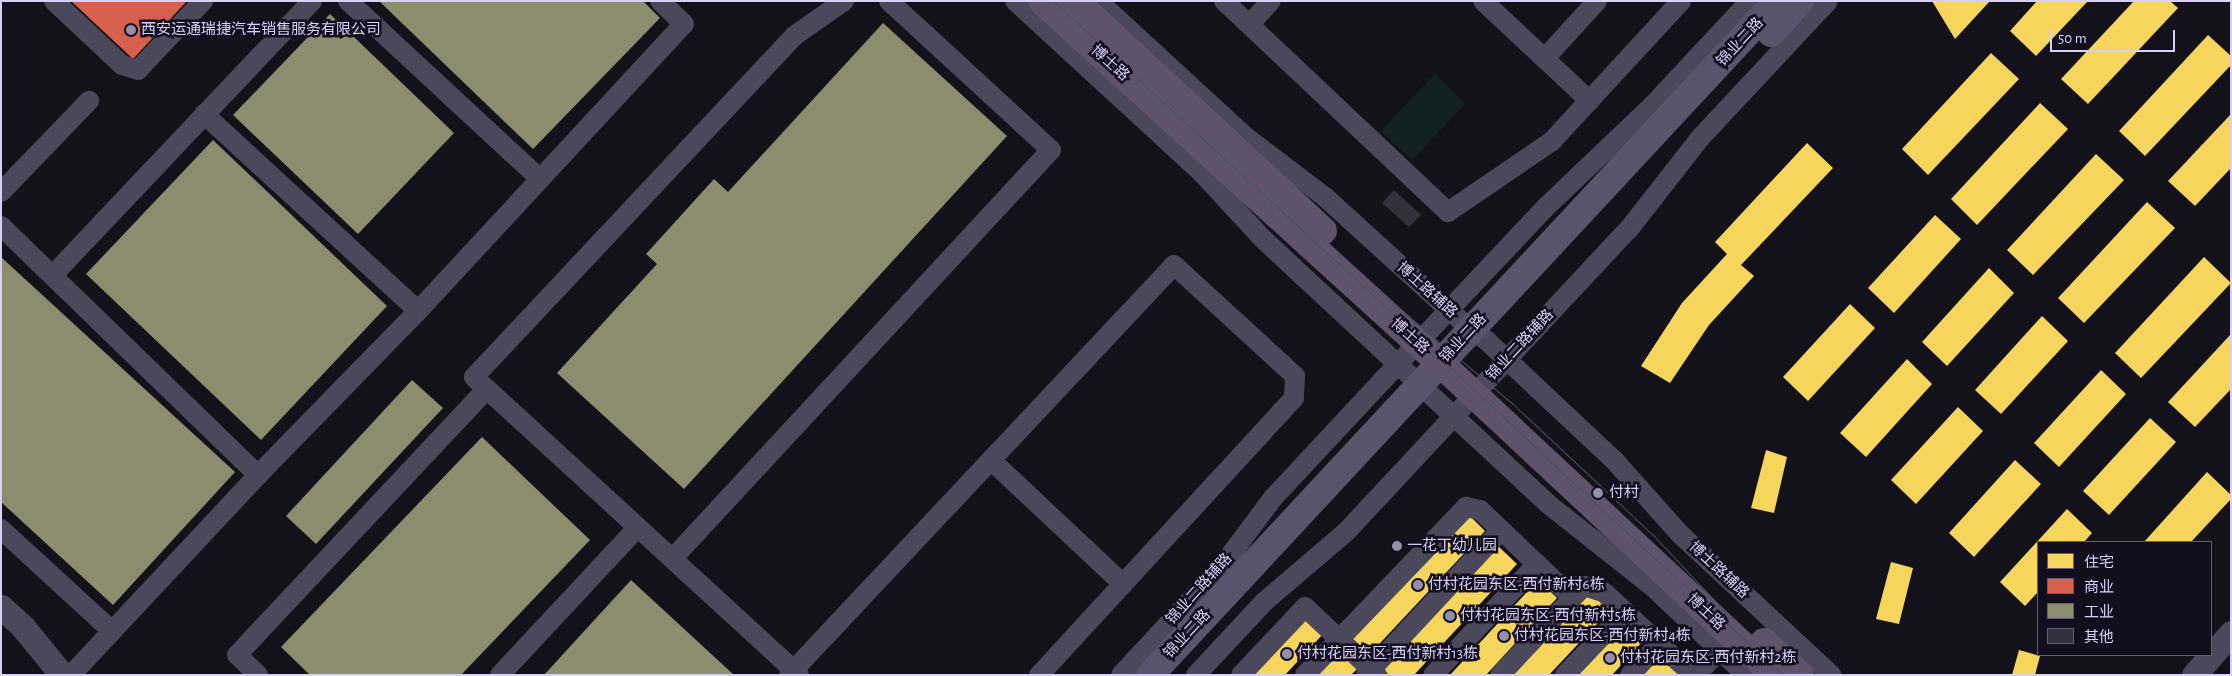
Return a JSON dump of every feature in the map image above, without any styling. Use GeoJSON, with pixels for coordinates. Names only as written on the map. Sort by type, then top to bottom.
{"type":"FeatureCollection","features":[{"type":"Feature","properties":{"kind":"main road","name":"博士路"},"geometry":{"type":"LineString","coordinates":[[1042,1],[1424,337],[1800,675]]}},
{"type":"Feature","properties":{"kind":"main road","name":"博士路"},"geometry":{"type":"LineString","coordinates":[[1075,1],[1424,337]]}},
{"type":"Feature","properties":{"kind":"main road","name":"锦业二路"},"geometry":{"type":"LineString","coordinates":[[1479,335],[1777,1]]}},
{"type":"Feature","properties":{"kind":"main road","name":"锦业二路"},"geometry":{"type":"LineString","coordinates":[[1174,675],[1479,335],[1800,1]]}},
{"type":"Feature","properties":{"kind":"main road","name":"博士路"},"geometry":{"type":"LineString","coordinates":[[1480,388],[1774,675]]}},
{"type":"Feature","properties":{"kind":"main road","name":"锦业二路"},"geometry":{"type":"LineString","coordinates":[[1150,675],[1427,391]]}},
{"type":"Feature","properties":{"kind":"street"},"geometry":{"type":"LineString","coordinates":[[54,1],[122,65],[138,70],[203,1]]}},
{"type":"Feature","properties":{"kind":"street"},"geometry":{"type":"LineString","coordinates":[[53,275],[312,1]]}},
{"type":"Feature","properties":{"kind":"street"},"geometry":{"type":"LineString","coordinates":[[348,1],[540,180]]}},
{"type":"Feature","properties":{"kind":"street"},"geometry":{"type":"LineString","coordinates":[[844,1],[794,36],[474,376],[673,558],[794,673],[1174,265],[1295,376],[1294,398],[1039,675]]}},
{"type":"Feature","properties":{"kind":"street"},"geometry":{"type":"LineString","coordinates":[[673,558],[1051,150],[888,1]]}},
{"type":"Feature","properties":{"kind":"street"},"geometry":{"type":"LineString","coordinates":[[1015,1],[1201,172],[1263,239],[1548,504],[1652,586],[1746,675]]}},
{"type":"Feature","properties":{"kind":"street","name":"博士路辅路"},"geometry":{"type":"LineString","coordinates":[[1098,1],[1246,137],[1326,197],[1449,310],[1479,335],[1614,460],[1680,534],[1831,675]]}},
{"type":"Feature","properties":{"kind":"street"},"geometry":{"type":"LineString","coordinates":[[1224,1],[1448,212],[1552,141],[1681,1]]}},
{"type":"Feature","properties":{"kind":"street"},"geometry":{"type":"LineString","coordinates":[[1250,24],[1271,1]]}},
{"type":"Feature","properties":{"kind":"street"},"geometry":{"type":"LineString","coordinates":[[1483,1],[1590,101]]}},
{"type":"Feature","properties":{"kind":"street"},"geometry":{"type":"LineString","coordinates":[[1545,58],[1597,1]]}},
{"type":"Feature","properties":{"kind":"street","name":"锦业二路辅路"},"geometry":{"type":"LineString","coordinates":[[1121,675],[1223,565],[1273,498],[1398,364],[1546,207],[1652,106],[1750,1]]}},
{"type":"Feature","properties":{"kind":"street","name":"锦业二路辅路"},"geometry":{"type":"LineString","coordinates":[[1196,675],[1264,602],[1346,532],[1629,229],[1700,138],[1828,1]]}},
{"type":"Feature","properties":{"kind":"street"},"geometry":{"type":"LineString","coordinates":[[71,675],[258,475],[418,311],[684,24],[672,5]]}},
{"type":"Feature","properties":{"kind":"street"},"geometry":{"type":"LineString","coordinates":[[1,192],[88,101]]}},
{"type":"Feature","properties":{"kind":"street"},"geometry":{"type":"LineString","coordinates":[[204,114],[418,311]]}},
{"type":"Feature","properties":{"kind":"street"},"geometry":{"type":"LineString","coordinates":[[1,226],[258,475]]}},
{"type":"Feature","properties":{"kind":"street"},"geometry":{"type":"LineString","coordinates":[[258,675],[237,655],[488,389]]}},
{"type":"Feature","properties":{"kind":"street"},"geometry":{"type":"LineString","coordinates":[[992,461],[1123,584]]}},
{"type":"Feature","properties":{"kind":"street"},"geometry":{"type":"LineString","coordinates":[[1305,675],[1466,507],[1480,510],[1562,588],[1584,586],[1605,593],[1695,675],[1720,650]]}},
{"type":"Feature","properties":{"kind":"street"},"geometry":{"type":"LineString","coordinates":[[500,675],[638,528]]}},
{"type":"Feature","properties":{"kind":"street"},"geometry":{"type":"LineString","coordinates":[[1,529],[112,631]]}},
{"type":"Feature","properties":{"kind":"street"},"geometry":{"type":"LineString","coordinates":[[1241,675],[1304,607],[1371,673],[1501,530]]}},
{"type":"Feature","properties":{"kind":"street"},"geometry":{"type":"LineString","coordinates":[[1433,675],[1537,564]]}},
{"type":"Feature","properties":{"kind":"street"},"geometry":{"type":"LineString","coordinates":[[1500,675],[1584,586]]}},
{"type":"Feature","properties":{"kind":"street"},"geometry":{"type":"LineString","coordinates":[[1,607],[23,627],[62,675]]}},
{"type":"Feature","properties":{"kind":"street"},"geometry":{"type":"LineString","coordinates":[[1566,675],[1625,612]]}},
{"type":"Feature","properties":{"kind":"street"},"geometry":{"type":"LineString","coordinates":[[2212,655],[2231,633]]}},
{"type":"Feature","properties":{"kind":"street"},"geometry":{"type":"LineString","coordinates":[[1630,675],[1659,644]]}},
{"type":"Feature","properties":{"kind":"street"},"geometry":{"type":"LineString","coordinates":[[2194,675],[2211,656]]}},
{"type":"Feature","properties":{"kind":"street"},"geometry":{"type":"LineString","coordinates":[[2216,675],[2231,658]]}},
{"type":"Feature","properties":{"kind":"shaded area"},"geometry":{"type":"Polygon","coordinates":[[[1435,74],[1465,104],[1412,160],[1381,131],[1435,74]]]}},
{"type":"Feature","properties":{"kind":"building: 住宅"},"geometry":{"type":"Polygon","coordinates":[[[1932,1],[1990,1],[1955,39],[1932,1]]]}},
{"type":"Feature","properties":{"kind":"building: 住宅"},"geometry":{"type":"Polygon","coordinates":[[[2037,1],[2088,1],[2036,56],[2010,31],[2037,1]]]}},
{"type":"Feature","properties":{"kind":"building: 住宅"},"geometry":{"type":"Polygon","coordinates":[[[2134,1],[2170,1],[2178,8],[2088,104],[2061,79],[2134,1]]]}},
{"type":"Feature","properties":{"kind":"building: 住宅"},"geometry":{"type":"Polygon","coordinates":[[[2208,35],[2231,56],[2231,65],[2145,156],[2119,131],[2208,35]]]}},
{"type":"Feature","properties":{"kind":"building: 住宅"},"geometry":{"type":"Polygon","coordinates":[[[1991,53],[2019,79],[1928,175],[1902,149],[1991,53]]]}},
{"type":"Feature","properties":{"kind":"building: 住宅"},"geometry":{"type":"Polygon","coordinates":[[[2040,103],[2068,129],[1977,225],[1951,199],[2040,103]]]}},
{"type":"Feature","properties":{"kind":"building: 住宅"},"geometry":{"type":"Polygon","coordinates":[[[2231,114],[2231,168],[2195,206],[2168,181],[2231,114]]]}},
{"type":"Feature","properties":{"kind":"building: 住宅"},"geometry":{"type":"Polygon","coordinates":[[[1807,143],[1833,168],[1741,265],[1754,276],[1709,325],[1670,383],[1641,366],[1682,303],[1727,254],[1715,242],[1807,143]]]}},
{"type":"Feature","properties":{"kind":"building: 住宅"},"geometry":{"type":"Polygon","coordinates":[[[2096,154],[2124,180],[2033,275],[2007,250],[2096,154]]]}},
{"type":"Feature","properties":{"kind":"building: 住宅"},"geometry":{"type":"Polygon","coordinates":[[[2147,202],[2175,228],[2084,323],[2058,298],[2147,202]]]}},
{"type":"Feature","properties":{"kind":"building: 住宅"},"geometry":{"type":"Polygon","coordinates":[[[1935,215],[1961,239],[1894,313],[1868,288],[1935,215]]]}},
{"type":"Feature","properties":{"kind":"building: 住宅"},"geometry":{"type":"Polygon","coordinates":[[[2204,257],[2231,283],[2141,378],[2115,353],[2204,257]]]}},
{"type":"Feature","properties":{"kind":"building: 住宅"},"geometry":{"type":"Polygon","coordinates":[[[1989,268],[2014,293],[1947,366],[1922,342],[1989,268]]]}},
{"type":"Feature","properties":{"kind":"building: 住宅"},"geometry":{"type":"Polygon","coordinates":[[[1850,304],[1875,328],[1808,401],[1783,377],[1850,304]]]}},
{"type":"Feature","properties":{"kind":"building: 住宅"},"geometry":{"type":"Polygon","coordinates":[[[2042,316],[2068,341],[2001,414],[1975,390],[2042,316]]]}},
{"type":"Feature","properties":{"kind":"building: 住宅"},"geometry":{"type":"Polygon","coordinates":[[[2231,334],[2231,389],[2195,427],[2168,402],[2231,334]]]}},
{"type":"Feature","properties":{"kind":"building: 住宅"},"geometry":{"type":"Polygon","coordinates":[[[1907,359],[1932,384],[1866,457],[1840,433],[1907,359]]]}},
{"type":"Feature","properties":{"kind":"building: 住宅"},"geometry":{"type":"Polygon","coordinates":[[[2101,370],[2126,394],[2059,467],[2034,443],[2101,370]]]}},
{"type":"Feature","properties":{"kind":"building: 住宅"},"geometry":{"type":"Polygon","coordinates":[[[1958,407],[1983,431],[1916,504],[1891,480],[1958,407]]]}},
{"type":"Feature","properties":{"kind":"building: 住宅"},"geometry":{"type":"Polygon","coordinates":[[[2150,418],[2176,442],[2109,515],[2083,491],[2150,418]]]}},
{"type":"Feature","properties":{"kind":"building: 住宅"},"geometry":{"type":"Polygon","coordinates":[[[1766,450],[1787,457],[1774,513],[1751,508],[1766,450]]]}},
{"type":"Feature","properties":{"kind":"building: 住宅"},"geometry":{"type":"Polygon","coordinates":[[[2015,460],[2041,484],[1974,557],[1949,533],[2015,460]]]}},
{"type":"Feature","properties":{"kind":"building: 住宅"},"geometry":{"type":"Polygon","coordinates":[[[2207,472],[2231,495],[2231,499],[2192,541],[2145,541],[2207,472]]]}},
{"type":"Feature","properties":{"kind":"building: 住宅"},"geometry":{"type":"Polygon","coordinates":[[[2067,509],[2092,533],[2085,541],[2038,541],[2067,509]]]}},
{"type":"Feature","properties":{"kind":"building: 住宅","name":"付村花园东区-西付新村6栋"},"geometry":{"type":"Polygon","coordinates":[[[1467,513],[1485,531],[1368,656],[1350,638],[1467,513]]]}},
{"type":"Feature","properties":{"kind":"building: 住宅"},"geometry":{"type":"Polygon","coordinates":[[[2037,542],[2037,593],[2025,606],[2000,582],[2037,542]]]}},
{"type":"Feature","properties":{"kind":"building: 住宅","name":"付村花园东区-西付新村5栋"},"geometry":{"type":"Polygon","coordinates":[[[1498,546],[1517,564],[1414,675],[1389,675],[1383,669],[1498,546]]]}},
{"type":"Feature","properties":{"kind":"building: 住宅"},"geometry":{"type":"Polygon","coordinates":[[[1891,562],[1913,568],[1899,624],[1876,619],[1891,562]]]}},
{"type":"Feature","properties":{"kind":"building: 住宅","name":"付村花园东区-西付新村4栋"},"geometry":{"type":"Polygon","coordinates":[[[1538,580],[1557,598],[1486,675],[1450,675],[1538,580]]]}},
{"type":"Feature","properties":{"kind":"building: 住宅"},"geometry":{"type":"Polygon","coordinates":[[[1590,592],[1609,611],[1549,675],[1512,675],[1590,592]]]}},
{"type":"Feature","properties":{"kind":"building: 住宅","name":"付村花园东区-西付新村13栋"},"geometry":{"type":"Polygon","coordinates":[[[1305,616],[1323,634],[1285,675],[1250,675],[1305,616]]]}},
{"type":"Feature","properties":{"kind":"building: 住宅","name":"付村花园东区-西付新村2栋"},"geometry":{"type":"Polygon","coordinates":[[[1625,624],[1643,641],[1612,675],[1578,675],[1625,624]]]}},
{"type":"Feature","properties":{"kind":"building: 住宅"},"geometry":{"type":"Polygon","coordinates":[[[1339,648],[1359,667],[1351,675],[1315,675],[1339,648]]]}},
{"type":"Feature","properties":{"kind":"building: 住宅"},"geometry":{"type":"Polygon","coordinates":[[[2019,650],[2040,656],[2035,675],[2012,675],[2019,650]]]}},
{"type":"Feature","properties":{"kind":"building: 住宅"},"geometry":{"type":"Polygon","coordinates":[[[1660,656],[1680,675],[1643,675],[1660,656]]]}},
{"type":"Feature","properties":{"kind":"building: 商业","name":"西安运通瑞捷汽车销售服务有限公司"},"geometry":{"type":"Polygon","coordinates":[[[71,1],[187,1],[133,59],[71,1]]]}},
{"type":"Feature","properties":{"kind":"building: 工业"},"geometry":{"type":"Polygon","coordinates":[[[379,1],[643,1],[660,18],[533,149],[379,1]]]}},
{"type":"Feature","properties":{"kind":"building: 工业"},"geometry":{"type":"Polygon","coordinates":[[[330,14],[454,133],[358,234],[233,115],[330,14]]]}},
{"type":"Feature","properties":{"kind":"building: 工业"},"geometry":{"type":"Polygon","coordinates":[[[883,23],[1007,136],[684,489],[557,373],[657,264],[646,254],[714,179],[728,192],[883,23]]]}},
{"type":"Feature","properties":{"kind":"building: 工业"},"geometry":{"type":"Polygon","coordinates":[[[213,140],[387,306],[261,440],[86,274],[213,140]]]}},
{"type":"Feature","properties":{"kind":"building: 工业"},"geometry":{"type":"Polygon","coordinates":[[[1,257],[235,472],[113,605],[1,502],[1,257]]]}},
{"type":"Feature","properties":{"kind":"building: 工业"},"geometry":{"type":"Polygon","coordinates":[[[412,380],[443,408],[316,544],[286,516],[412,380]]]}},
{"type":"Feature","properties":{"kind":"building: 工业"},"geometry":{"type":"Polygon","coordinates":[[[482,437],[590,540],[461,675],[310,675],[281,647],[482,437]]]}},
{"type":"Feature","properties":{"kind":"building: 工业"},"geometry":{"type":"Polygon","coordinates":[[[631,580],[734,675],[544,675],[631,580]]]}},
{"type":"Feature","properties":{"kind":"building: 其他"},"geometry":{"type":"Polygon","coordinates":[[[1394,190],[1421,215],[1409,227],[1382,203],[1394,190]]]}},
{"type":"Feature","properties":{"kind":"tram line"},"geometry":{"type":"LineString","coordinates":[[1053,1],[1377,299],[1643,548],[1784,675]]}},
{"type":"Feature","properties":{"kind":"tram line"},"geometry":{"type":"LineString","coordinates":[[1377,290],[1515,406],[1654,536],[1732,619]]}},
{"type":"Feature","properties":{"kind":"place","name":"西安运通瑞捷汽车销售服务有限公司"},"geometry":{"type":"Point","coordinates":[131,30]}},
{"type":"Feature","properties":{"kind":"place","name":"付村"},"geometry":{"type":"Point","coordinates":[1598,493]}},
{"type":"Feature","properties":{"kind":"place","name":"一花丁幼儿园"},"geometry":{"type":"Point","coordinates":[1397,546]}},
{"type":"Feature","properties":{"kind":"place","name":"付村花园东区-西付新村6栋"},"geometry":{"type":"Point","coordinates":[1418,585]}},
{"type":"Feature","properties":{"kind":"place","name":"付村花园东区-西付新村5栋"},"geometry":{"type":"Point","coordinates":[1450,616]}},
{"type":"Feature","properties":{"kind":"place","name":"付村花园东区-西付新村4栋"},"geometry":{"type":"Point","coordinates":[1504,636]}},
{"type":"Feature","properties":{"kind":"place","name":"付村花园东区-西付新村13栋"},"geometry":{"type":"Point","coordinates":[1287,654]}},
{"type":"Feature","properties":{"kind":"place","name":"付村花园东区-西付新村2栋"},"geometry":{"type":"Point","coordinates":[1610,658]}}]}
